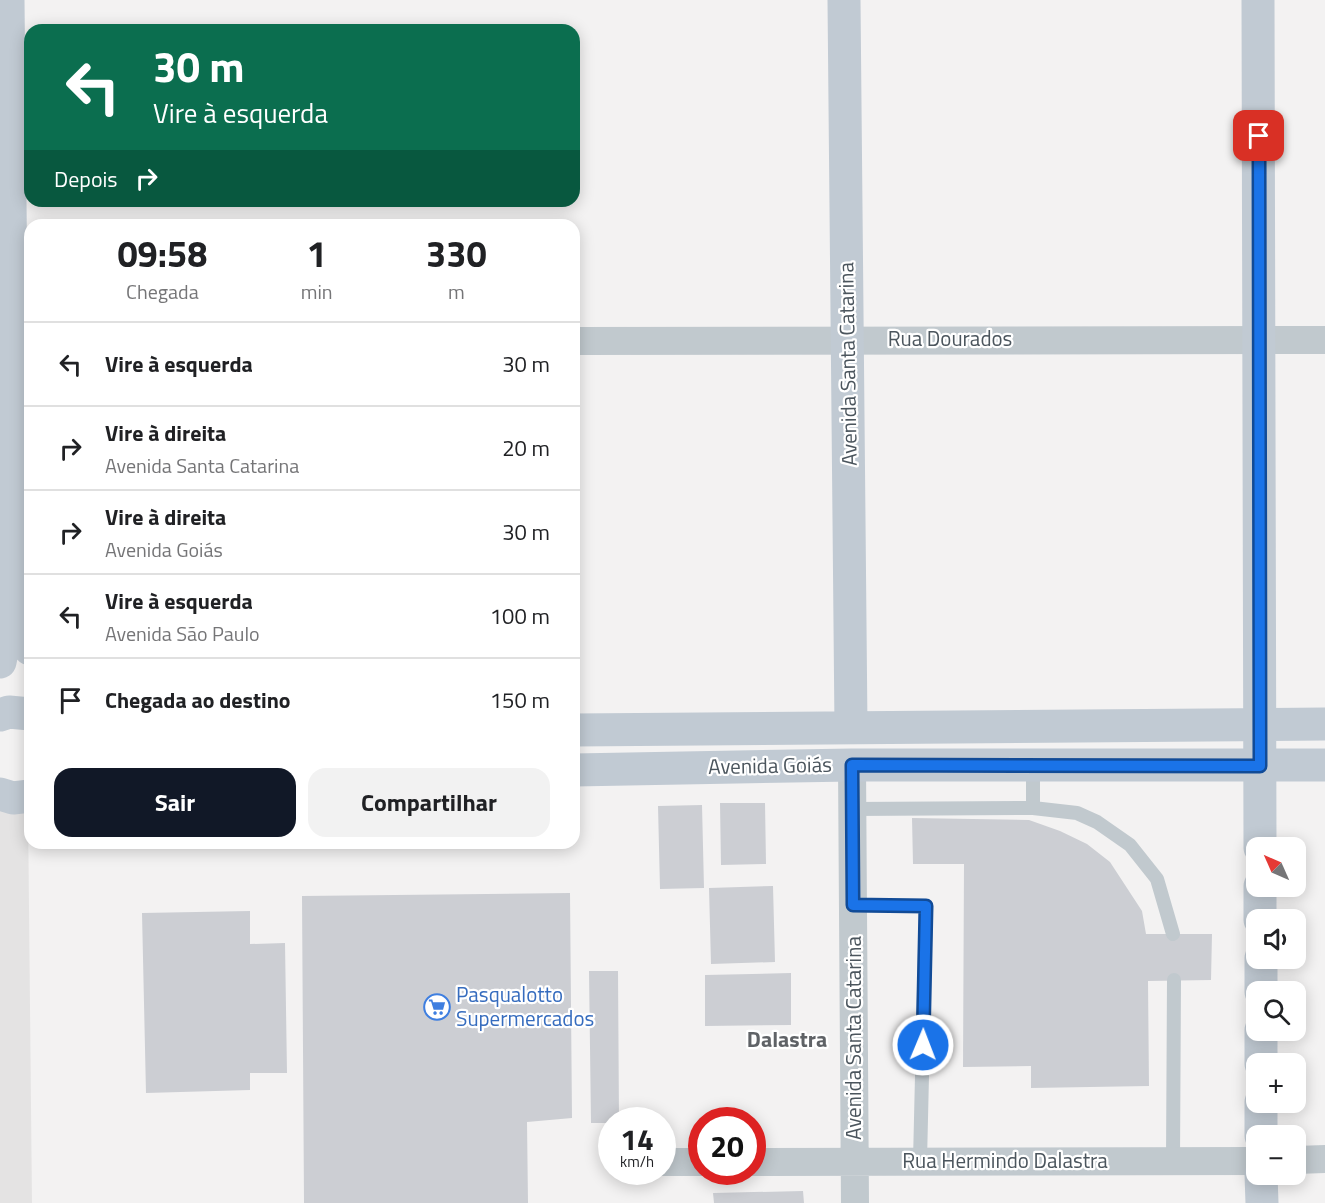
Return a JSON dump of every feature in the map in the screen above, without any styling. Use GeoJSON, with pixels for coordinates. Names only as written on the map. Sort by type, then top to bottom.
{"type":"FeatureCollection","features":[{"type":"Feature","properties":{"kind":"street"},"geometry":{"type":"LineString","coordinates":[[0,662],[14,596],[20,344],[8,0]]}},
{"type":"Feature","properties":{"kind":"street","name":"Avenida Santa Catarina"},"geometry":{"type":"LineString","coordinates":[[844,0],[851,728]]}},
{"type":"Feature","properties":{"kind":"street"},"geometry":{"type":"LineString","coordinates":[[1258,0],[1260,837]]}},
{"type":"Feature","properties":{"kind":"street","name":"Rua Dourados"},"geometry":{"type":"LineString","coordinates":[[580,341],[1325,340]]}},
{"type":"Feature","properties":{"kind":"street"},"geometry":{"type":"LineString","coordinates":[[14,596],[24,629]]}},
{"type":"Feature","properties":{"kind":"street"},"geometry":{"type":"LineString","coordinates":[[0,715],[9,712],[24,713]]}},
{"type":"Feature","properties":{"kind":"street","name":"Avenida Goiás"},"geometry":{"type":"LineString","coordinates":[[580,730],[1325,724]]}},
{"type":"Feature","properties":{"kind":"street","name":"Avenida Santa Catarina"},"geometry":{"type":"LineString","coordinates":[[852,765],[855,1203]]}},
{"type":"Feature","properties":{"kind":"street","name":"Avenida Goiás"},"geometry":{"type":"LineString","coordinates":[[580,770],[852,765],[1325,765]]}},
{"type":"Feature","properties":{"kind":"street"},"geometry":{"type":"LineString","coordinates":[[0,794],[14,798],[24,797]]}},
{"type":"Feature","properties":{"kind":"street"},"geometry":{"type":"LineString","coordinates":[[1306,1160],[1325,1159]]}},
{"type":"Feature","properties":{"kind":"street","name":"Rua Hermindo Dalastra"},"geometry":{"type":"LineString","coordinates":[[766,1162],[1246,1161]]}},
{"type":"Feature","properties":{"kind":"street"},"geometry":{"type":"LineString","coordinates":[[1261,1185],[1262,1203]]}},
{"type":"Feature","properties":{"kind":"lane"},"geometry":{"type":"LineString","coordinates":[[1032,765],[1033,808]]}},
{"type":"Feature","properties":{"kind":"lane"},"geometry":{"type":"LineString","coordinates":[[852,809],[1033,808],[1077,813],[1097,822],[1130,845],[1157,879],[1173,934]]}},
{"type":"Feature","properties":{"kind":"lane"},"geometry":{"type":"LineString","coordinates":[[853,905],[926,906],[920,1161]]}},
{"type":"Feature","properties":{"kind":"lane"},"geometry":{"type":"LineString","coordinates":[[1173,1161],[1174,980]]}},
{"type":"Feature","properties":{"kind":"shaded area"},"geometry":{"type":"Polygon","coordinates":[[[0,809],[24,809],[24,849],[28,849],[32,1203],[0,1203],[0,809]]]}},
{"type":"Feature","properties":{"kind":"building"},"geometry":{"type":"Polygon","coordinates":[[[720,803],[765,803],[766,864],[721,865],[720,803]]]}},
{"type":"Feature","properties":{"kind":"building"},"geometry":{"type":"Polygon","coordinates":[[[702,805],[704,888],[660,889],[658,806],[702,805]]]}},
{"type":"Feature","properties":{"kind":"building"},"geometry":{"type":"Polygon","coordinates":[[[912,818],[1029,820],[1060,831],[1087,844],[1110,862],[1142,911],[1146,934],[1212,934],[1211,980],[1148,981],[1149,1086],[1031,1088],[1031,1066],[963,1067],[964,864],[913,864],[912,818]]]}},
{"type":"Feature","properties":{"kind":"building"},"geometry":{"type":"Polygon","coordinates":[[[773,886],[775,962],[711,964],[709,888],[773,886]]]}},
{"type":"Feature","properties":{"kind":"building","name":"Pasqualotto Supermercados"},"geometry":{"type":"Polygon","coordinates":[[[570,893],[572,1118],[527,1122],[528,1203],[304,1203],[302,896],[570,893]]]}},
{"type":"Feature","properties":{"kind":"building"},"geometry":{"type":"Polygon","coordinates":[[[250,911],[250,944],[285,943],[287,1073],[250,1073],[250,1090],[146,1093],[142,913],[250,911]]]}},
{"type":"Feature","properties":{"kind":"building"},"geometry":{"type":"Polygon","coordinates":[[[589,971],[618,971],[619,1107],[598,1107],[598,1123],[591,1123],[589,971]]]}},
{"type":"Feature","properties":{"kind":"building"},"geometry":{"type":"Polygon","coordinates":[[[791,973],[791,1025],[705,1026],[705,975],[791,973]]]}},
{"type":"Feature","properties":{"kind":"building"},"geometry":{"type":"Polygon","coordinates":[[[803,1191],[804,1203],[714,1203],[713,1193],[803,1191]]]}},
{"type":"Feature","properties":{"kind":"place","name":"Pasqualotto Supermercados"},"geometry":{"type":"Point","coordinates":[437,1007]}},
{"type":"Feature","properties":{"kind":"district","name":"Dalastra"},"geometry":{"type":"Point","coordinates":[787,1039]}},
{"type":"Feature","properties":{"kind":"route"},"geometry":{"type":"LineString","coordinates":[[923,1045],[926,906],[853,905],[852,765],[1260,766],[1259,136]]}}]}
